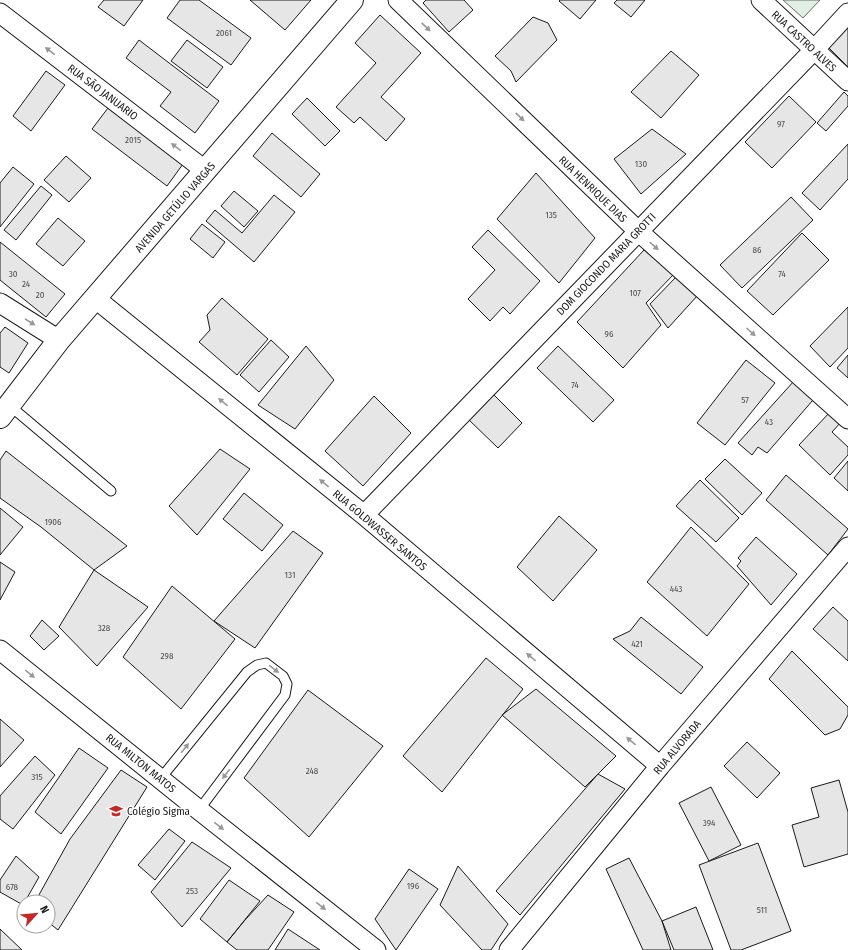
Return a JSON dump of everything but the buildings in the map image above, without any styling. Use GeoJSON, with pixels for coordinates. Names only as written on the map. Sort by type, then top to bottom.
{"type":"FeatureCollection","features":[{"type":"Feature","properties":{"kind":"street","name":"AVENIDA GETÚLIO VARGAS"},"geometry":{"type":"LineString","coordinates":[[5,411],[59,340],[96,299],[352,0]]}},
{"type":"Feature","properties":{"kind":"street","name":"RUA HENRIQUE DIAS"},"geometry":{"type":"LineString","coordinates":[[398,0],[638,231],[848,419]]}},
{"type":"Feature","properties":{"kind":"street","name":"RUA CASTRO ALVES"},"geometry":{"type":"LineString","coordinates":[[761,0],[848,81]]}},
{"type":"Feature","properties":{"kind":"street","name":"RUA SÃO JANUARIO"},"geometry":{"type":"LineString","coordinates":[[0,13],[206,171]]}},
{"type":"Feature","properties":{"kind":"street","name":"DOM GIOCONDO MARIA GROTTI"},"geometry":{"type":"LineString","coordinates":[[364,515],[814,50],[848,13]]}},
{"type":"Feature","properties":{"kind":"street","name":"RUA GOLDWASSER SANTOS"},"geometry":{"type":"LineString","coordinates":[[96,299],[364,515],[660,766]]}},
{"type":"Feature","properties":{"kind":"street"},"geometry":{"type":"LineString","coordinates":[[0,304],[59,340]]}},
{"type":"Feature","properties":{"kind":"street","name":"RUA ALVORADA"},"geometry":{"type":"LineString","coordinates":[[509,950],[660,766],[848,547]]}},
{"type":"Feature","properties":{"kind":"street","name":"RUA MILTON MATOS"},"geometry":{"type":"LineString","coordinates":[[0,650],[376,950]]}},
{"type":"Feature","properties":{"kind":"lane"},"geometry":{"type":"LineString","coordinates":[[5,411],[111,491]]}},
{"type":"Feature","properties":{"kind":"lane"},"geometry":{"type":"LineString","coordinates":[[160,778],[247,672],[257,664],[266,663],[283,676],[287,684],[285,695],[199,810]]}},
{"type":"Feature","properties":{"kind":"green space"},"geometry":{"type":"Polygon","coordinates":[[[783,0],[820,0],[803,18],[783,0]]]}},
{"type":"Feature","properties":{"kind":"place","name":"Colégio Sigma"},"geometry":{"type":"Point","coordinates":[116,811]}}]}
